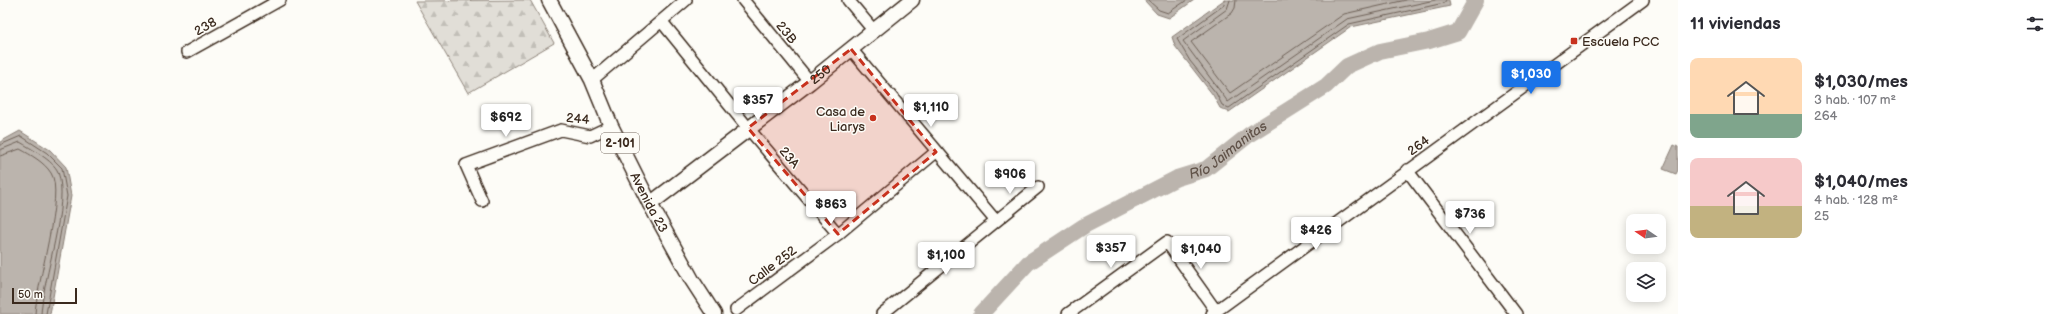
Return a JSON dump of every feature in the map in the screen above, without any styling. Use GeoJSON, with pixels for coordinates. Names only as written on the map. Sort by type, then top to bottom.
{"type":"FeatureCollection","features":[{"type":"Feature","properties":{"kind":"main road","name":"Avenida 23"},"geometry":{"type":"LineString","coordinates":[[549,0],[592,80],[611,126],[650,204],[692,280],[714,314]]}},
{"type":"Feature","properties":{"kind":"main road","name":"250"},"geometry":{"type":"LineString","coordinates":[[650,204],[810,82],[912,0]]}},
{"type":"Feature","properties":{"kind":"street","name":"238"},"geometry":{"type":"LineString","coordinates":[[187,52],[280,0]]}},
{"type":"Feature","properties":{"kind":"street"},"geometry":{"type":"LineString","coordinates":[[592,80],[686,0]]}},
{"type":"Feature","properties":{"kind":"street","name":"23B"},"geometry":{"type":"LineString","coordinates":[[743,0],[810,82]]}},
{"type":"Feature","properties":{"kind":"street"},"geometry":{"type":"LineString","coordinates":[[848,0],[874,31]]}},
{"type":"Feature","properties":{"kind":"street","name":"264"},"geometry":{"type":"LineString","coordinates":[[1214,312],[1407,170],[1643,0]]}},
{"type":"Feature","properties":{"kind":"street","name":"23A"},"geometry":{"type":"LineString","coordinates":[[662,22],[748,128],[838,234]]}},
{"type":"Feature","properties":{"kind":"street"},"geometry":{"type":"LineString","coordinates":[[852,49],[936,152],[995,220]]}},
{"type":"Feature","properties":{"kind":"street","name":"244"},"geometry":{"type":"LineString","coordinates":[[482,201],[466,165],[560,130],[590,136],[611,126]]}},
{"type":"Feature","properties":{"kind":"street","name":"Calle 252"},"geometry":{"type":"LineString","coordinates":[[736,310],[838,234],[936,152]]}},
{"type":"Feature","properties":{"kind":"street"},"geometry":{"type":"LineString","coordinates":[[1407,170],[1516,314]]}},
{"type":"Feature","properties":{"kind":"street"},"geometry":{"type":"LineString","coordinates":[[882,314],[995,220],[1038,187]]}},
{"type":"Feature","properties":{"kind":"street"},"geometry":{"type":"LineString","coordinates":[[1068,314],[1167,242],[1214,312]]}},
{"type":"Feature","properties":{"kind":"highlighted area"},"geometry":{"type":"Polygon","coordinates":[[[851,49],[936,152],[838,234],[748,128],[851,49]]]}},
{"type":"Feature","properties":{"kind":"green space"},"geometry":{"type":"Polygon","coordinates":[[[530,0],[554,43],[468,93],[415,1],[530,0]]]}},
{"type":"Feature","properties":{"kind":"water"},"geometry":{"type":"Polygon","coordinates":[[[1144,0],[1194,0],[1169,18],[1157,14],[1144,0]]]}},
{"type":"Feature","properties":{"kind":"water"},"geometry":{"type":"Polygon","coordinates":[[[1224,0],[1449,0],[1450,6],[1351,27],[1229,112],[1220,108],[1213,95],[1175,46],[1172,37],[1224,0]]]}},
{"type":"Feature","properties":{"kind":"water"},"geometry":{"type":"Polygon","coordinates":[[[20,131],[50,150],[66,167],[71,196],[50,314],[0,314],[0,142],[20,131]]]}},
{"type":"Feature","properties":{"kind":"water"},"geometry":{"type":"Polygon","coordinates":[[[1674,145],[1678,147],[1678,170],[1676,174],[1663,169],[1674,145]]]}},
{"type":"Feature","properties":{"kind":"waterway","name":"Río Jaimanitas"},"geometry":{"type":"LineString","coordinates":[[981,314],[1028,263],[1084,226],[1177,178],[1206,169],[1250,134],[1326,86],[1347,66],[1380,51],[1429,41],[1458,32],[1476,0]]}},
{"type":"Feature","properties":{"kind":"place","name":"Escuela PCC"},"geometry":{"type":"Point","coordinates":[1574,41]}},
{"type":"Feature","properties":{"kind":"place","name":"Casa de Liarys"},"geometry":{"type":"Point","coordinates":[873,118]}}]}
